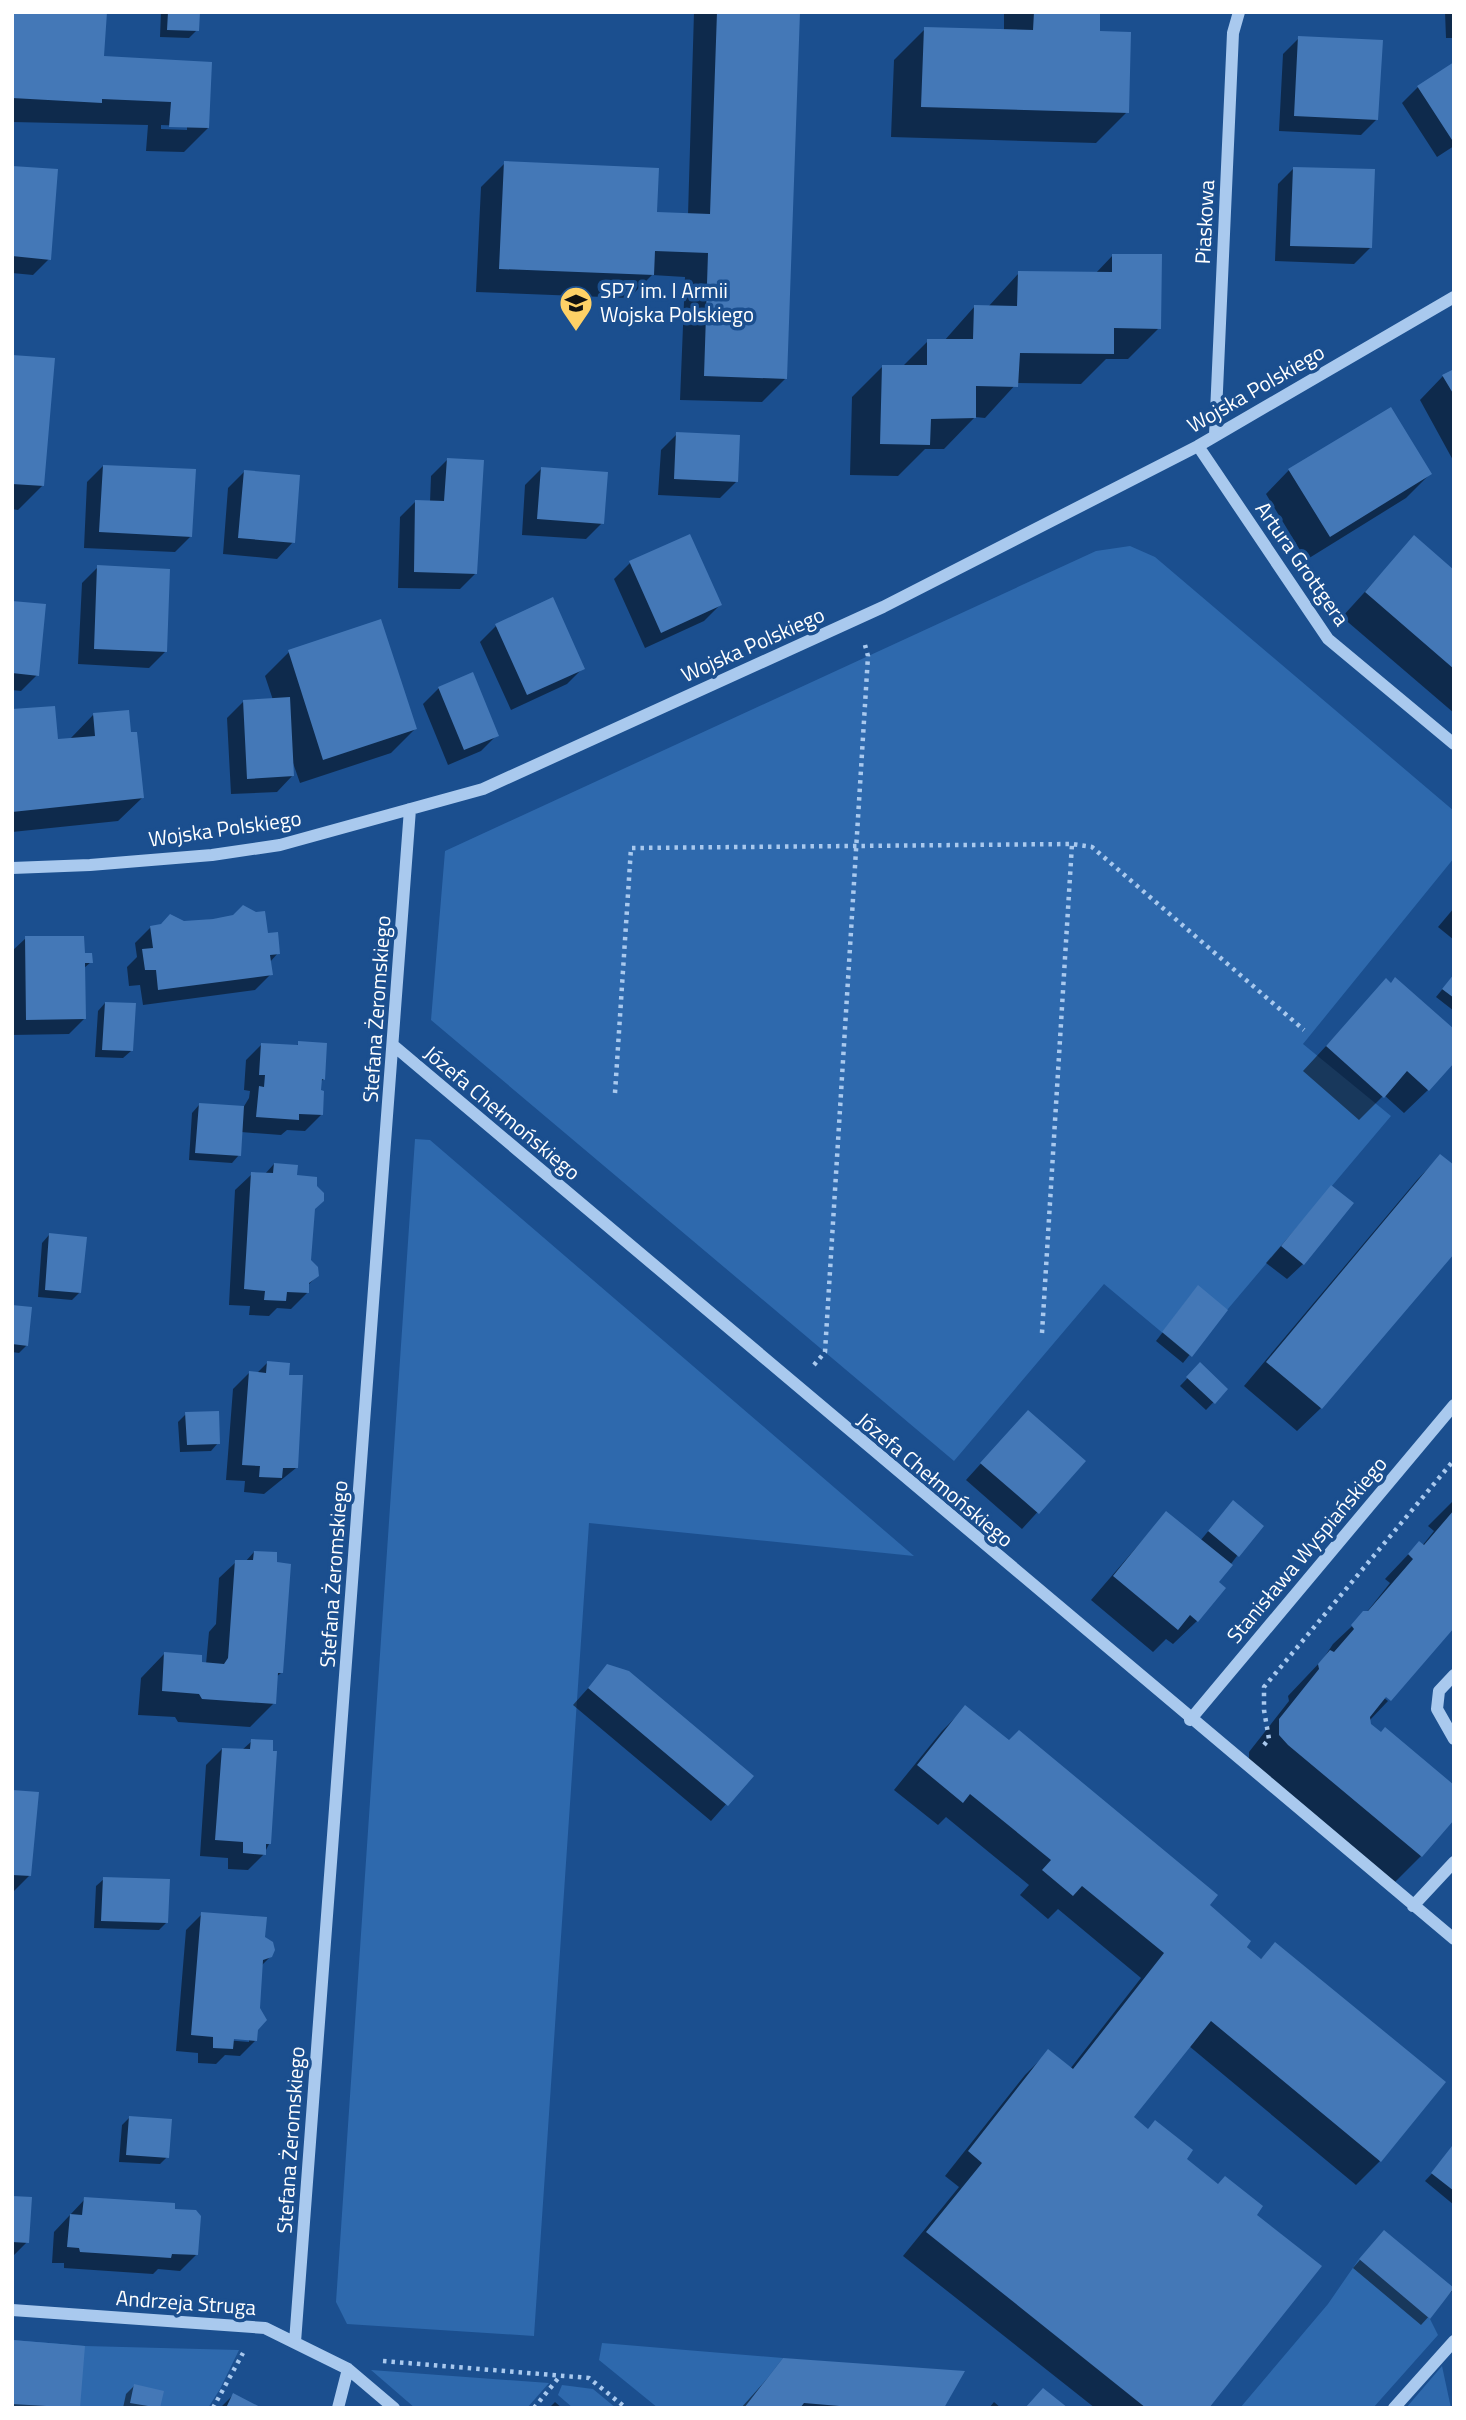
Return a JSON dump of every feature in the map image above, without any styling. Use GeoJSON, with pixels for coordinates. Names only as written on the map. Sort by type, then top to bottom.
{"type":"FeatureCollection","features":[{"type":"Feature","properties":{"kind":"street","name":"Piaskowa"},"geometry":{"type":"LineString","coordinates":[[1215,435],[1233,33],[1239,12]]}},
{"type":"Feature","properties":{"kind":"street","name":"Wojska Polskiego"},"geometry":{"type":"LineString","coordinates":[[12,868],[212,855],[280,845],[483,789],[857,619],[1198,446],[1454,297]]}},
{"type":"Feature","properties":{"kind":"street","name":"Artura Grottgera"},"geometry":{"type":"LineString","coordinates":[[1198,446],[1328,639],[1454,744]]}},
{"type":"Feature","properties":{"kind":"street","name":"Stefana Żeromskiego"},"geometry":{"type":"LineString","coordinates":[[295,2342],[410,809]]}},
{"type":"Feature","properties":{"kind":"street","name":"Józefa Chełmońskiego"},"geometry":{"type":"LineString","coordinates":[[394,1046],[1454,1940]]}},
{"type":"Feature","properties":{"kind":"street","name":"Stanisława Wyspiańskiego"},"geometry":{"type":"LineString","coordinates":[[1190,1720],[1454,1405]]}},
{"type":"Feature","properties":{"kind":"street"},"geometry":{"type":"LineString","coordinates":[[1454,1675],[1439,1691],[1437,1709],[1454,1738]]}},
{"type":"Feature","properties":{"kind":"street"},"geometry":{"type":"LineString","coordinates":[[1413,1906],[1454,1862]]}},
{"type":"Feature","properties":{"kind":"street","name":"Andrzeja Struga"},"geometry":{"type":"LineString","coordinates":[[12,2310],[265,2328],[348,2369],[394,2408]]}},
{"type":"Feature","properties":{"kind":"street"},"geometry":{"type":"LineString","coordinates":[[1394,2408],[1454,2341]]}},
{"type":"Feature","properties":{"kind":"street"},"geometry":{"type":"LineString","coordinates":[[338,2408],[348,2369]]}},
{"type":"Feature","properties":{"kind":"path"},"geometry":{"type":"LineString","coordinates":[[796,1387],[825,1352],[868,656],[857,619]]}},
{"type":"Feature","properties":{"kind":"path"},"geometry":{"type":"LineString","coordinates":[[1042,1333],[1072,844]]}},
{"type":"Feature","properties":{"kind":"path"},"geometry":{"type":"LineString","coordinates":[[615,1093],[631,848],[1072,844],[1092,847],[1304,1030]]}},
{"type":"Feature","properties":{"kind":"path"},"geometry":{"type":"LineString","coordinates":[[1246,1767],[1269,1739],[1264,1710],[1264,1687],[1454,1460]]}},
{"type":"Feature","properties":{"kind":"path"},"geometry":{"type":"LineString","coordinates":[[213,2408],[246,2346]]}},
{"type":"Feature","properties":{"kind":"path"},"geometry":{"type":"LineString","coordinates":[[378,2360],[589,2378],[626,2408]]}},
{"type":"Feature","properties":{"kind":"path"},"geometry":{"type":"LineString","coordinates":[[534,2408],[561,2375]]}},
{"type":"Feature","properties":{"kind":"shaded area"},"geometry":{"type":"Polygon","coordinates":[[[1130,546],[1155,557],[1454,811],[1454,858],[1303,1044],[1391,1116],[1189,1355],[1104,1284],[954,1461],[431,1020],[445,851],[1096,551],[1130,546]]]}},
{"type":"Feature","properties":{"kind":"shaded area"},"geometry":{"type":"Polygon","coordinates":[[[415,1139],[430,1140],[914,1556],[589,1523],[534,2336],[347,2324],[336,2302],[415,1139]]]}},
{"type":"Feature","properties":{"kind":"shaded area"},"geometry":{"type":"Polygon","coordinates":[[[1359,2259],[1430,2319],[1438,2335],[1373,2408],[1240,2408],[1328,2304],[1359,2259]]]}},
{"type":"Feature","properties":{"kind":"shaded area"},"geometry":{"type":"Polygon","coordinates":[[[12,2340],[85,2346],[239,2350],[208,2408],[12,2408],[12,2340]]]}},
{"type":"Feature","properties":{"kind":"shaded area"},"geometry":{"type":"Polygon","coordinates":[[[602,2343],[783,2358],[744,2408],[658,2408],[599,2360],[602,2343]]]}},
{"type":"Feature","properties":{"kind":"shaded area"},"geometry":{"type":"Polygon","coordinates":[[[1442,2366],[1451,2408],[1406,2408],[1442,2366]]]}},
{"type":"Feature","properties":{"kind":"shaded area"},"geometry":{"type":"Polygon","coordinates":[[[371,2370],[549,2383],[527,2408],[415,2408],[371,2370]]]}},
{"type":"Feature","properties":{"kind":"shaded area"},"geometry":{"type":"Polygon","coordinates":[[[562,2385],[593,2389],[616,2408],[573,2408],[558,2395],[562,2385]]]}},
{"type":"Feature","properties":{"kind":"building"},"geometry":{"type":"Polygon","coordinates":[[[12,12],[107,12],[104,56],[212,62],[209,128],[169,127],[171,102],[102,99],[102,103],[12,98],[12,12]]]}},
{"type":"Feature","properties":{"kind":"building"},"geometry":{"type":"Polygon","coordinates":[[[168,12],[200,12],[199,31],[167,30],[168,12]]]}},
{"type":"Feature","properties":{"kind":"building"},"geometry":{"type":"Polygon","coordinates":[[[717,12],[800,12],[787,379],[704,376],[708,253],[655,251],[654,275],[499,269],[504,161],[659,168],[657,212],[710,214],[717,12]]]}},
{"type":"Feature","properties":{"kind":"building"},"geometry":{"type":"Polygon","coordinates":[[[1034,12],[1100,12],[1100,31],[1131,32],[1129,113],[921,107],[924,27],[1033,30],[1034,12]]]}},
{"type":"Feature","properties":{"kind":"building"},"geometry":{"type":"Polygon","coordinates":[[[1298,36],[1383,40],[1378,120],[1294,116],[1298,36]]]}},
{"type":"Feature","properties":{"kind":"building"},"geometry":{"type":"Polygon","coordinates":[[[1454,62],[1454,143],[1417,86],[1454,62]]]}},
{"type":"Feature","properties":{"kind":"building"},"geometry":{"type":"Polygon","coordinates":[[[12,166],[58,169],[51,260],[12,256],[12,166]]]}},
{"type":"Feature","properties":{"kind":"building"},"geometry":{"type":"Polygon","coordinates":[[[1293,167],[1375,169],[1372,248],[1290,246],[1293,167]]]}},
{"type":"Feature","properties":{"kind":"building"},"geometry":{"type":"Polygon","coordinates":[[[1112,254],[1162,254],[1161,329],[1114,328],[1114,354],[1020,353],[1018,387],[976,386],[976,418],[931,419],[930,445],[880,444],[882,365],[927,365],[927,339],[973,339],[974,305],[1017,306],[1018,271],[1112,272],[1112,254]]]}},
{"type":"Feature","properties":{"kind":"building"},"geometry":{"type":"Polygon","coordinates":[[[12,355],[55,358],[44,486],[12,484],[12,355]]]}},
{"type":"Feature","properties":{"kind":"building"},"geometry":{"type":"Polygon","coordinates":[[[1454,369],[1454,395],[1442,375],[1454,369]]]}},
{"type":"Feature","properties":{"kind":"building"},"geometry":{"type":"Polygon","coordinates":[[[1391,407],[1432,474],[1330,537],[1288,469],[1391,407]]]}},
{"type":"Feature","properties":{"kind":"building"},"geometry":{"type":"Polygon","coordinates":[[[676,432],[740,435],[738,482],[674,479],[676,432]]]}},
{"type":"Feature","properties":{"kind":"building"},"geometry":{"type":"Polygon","coordinates":[[[447,458],[484,460],[477,574],[414,572],[415,500],[444,501],[447,458]]]}},
{"type":"Feature","properties":{"kind":"building"},"geometry":{"type":"Polygon","coordinates":[[[103,465],[196,469],[192,537],[99,532],[103,465]]]}},
{"type":"Feature","properties":{"kind":"building"},"geometry":{"type":"Polygon","coordinates":[[[541,467],[608,472],[604,524],[537,519],[541,467]]]}},
{"type":"Feature","properties":{"kind":"building"},"geometry":{"type":"Polygon","coordinates":[[[244,470],[300,475],[295,543],[238,538],[244,470]]]}},
{"type":"Feature","properties":{"kind":"building"},"geometry":{"type":"Polygon","coordinates":[[[690,534],[722,605],[661,633],[629,561],[690,534]]]}},
{"type":"Feature","properties":{"kind":"building"},"geometry":{"type":"Polygon","coordinates":[[[1414,535],[1454,570],[1454,669],[1365,592],[1414,535]]]}},
{"type":"Feature","properties":{"kind":"building"},"geometry":{"type":"Polygon","coordinates":[[[97,565],[170,569],[167,652],[94,649],[97,565]]]}},
{"type":"Feature","properties":{"kind":"building"},"geometry":{"type":"Polygon","coordinates":[[[553,597],[585,669],[527,695],[495,624],[553,597]]]}},
{"type":"Feature","properties":{"kind":"building"},"geometry":{"type":"Polygon","coordinates":[[[12,601],[46,604],[39,676],[12,673],[12,601]]]}},
{"type":"Feature","properties":{"kind":"building"},"geometry":{"type":"Polygon","coordinates":[[[381,619],[417,729],[323,760],[288,650],[381,619]]]}},
{"type":"Feature","properties":{"kind":"building"},"geometry":{"type":"Polygon","coordinates":[[[473,672],[499,736],[464,750],[438,687],[473,672]]]}},
{"type":"Feature","properties":{"kind":"building"},"geometry":{"type":"Polygon","coordinates":[[[290,697],[294,776],[247,779],[243,700],[290,697]]]}},
{"type":"Feature","properties":{"kind":"building"},"geometry":{"type":"Polygon","coordinates":[[[55,706],[58,739],[95,736],[93,713],[129,710],[131,732],[137,732],[144,798],[12,812],[12,709],[55,706]]]}},
{"type":"Feature","properties":{"kind":"building"},"geometry":{"type":"Polygon","coordinates":[[[243,905],[256,912],[265,911],[268,933],[278,932],[280,954],[270,955],[273,975],[158,990],[156,970],[145,970],[142,949],[153,948],[150,926],[161,924],[170,914],[184,921],[233,915],[243,905]]]}},
{"type":"Feature","properties":{"kind":"building"},"geometry":{"type":"Polygon","coordinates":[[[25,936],[84,936],[85,953],[92,953],[93,963],[85,963],[86,1019],[26,1020],[25,936]]]}},
{"type":"Feature","properties":{"kind":"building"},"geometry":{"type":"Polygon","coordinates":[[[1454,974],[1454,998],[1442,989],[1454,974]]]}},
{"type":"Feature","properties":{"kind":"building"},"geometry":{"type":"Polygon","coordinates":[[[1395,977],[1454,1029],[1454,1063],[1429,1091],[1407,1071],[1384,1098],[1326,1046],[1386,978],[1391,983],[1395,977]]]}},
{"type":"Feature","properties":{"kind":"building"},"geometry":{"type":"Polygon","coordinates":[[[105,1002],[136,1003],[133,1051],[102,1050],[105,1002]]]}},
{"type":"Feature","properties":{"kind":"building"},"geometry":{"type":"Polygon","coordinates":[[[298,1041],[327,1043],[325,1080],[322,1079],[321,1090],[324,1091],[323,1115],[299,1114],[299,1120],[256,1117],[259,1086],[264,1087],[265,1075],[259,1075],[261,1043],[298,1045],[298,1041]]]}},
{"type":"Feature","properties":{"kind":"building"},"geometry":{"type":"Polygon","coordinates":[[[199,1103],[244,1106],[241,1156],[195,1153],[199,1103]]]}},
{"type":"Feature","properties":{"kind":"building"},"geometry":{"type":"Polygon","coordinates":[[[1440,1154],[1454,1165],[1454,1254],[1322,1409],[1266,1362],[1440,1154]]]}},
{"type":"Feature","properties":{"kind":"building"},"geometry":{"type":"Polygon","coordinates":[[[274,1163],[298,1165],[297,1175],[317,1177],[317,1186],[324,1193],[324,1201],[315,1209],[311,1260],[318,1267],[319,1276],[309,1283],[309,1293],[287,1292],[286,1301],[264,1300],[265,1291],[244,1289],[251,1172],[273,1173],[274,1163]]]}},
{"type":"Feature","properties":{"kind":"building"},"geometry":{"type":"Polygon","coordinates":[[[1331,1185],[1354,1203],[1304,1265],[1281,1246],[1331,1185]]]}},
{"type":"Feature","properties":{"kind":"building"},"geometry":{"type":"Polygon","coordinates":[[[49,1233],[87,1237],[81,1293],[45,1290],[49,1233]]]}},
{"type":"Feature","properties":{"kind":"building"},"geometry":{"type":"Polygon","coordinates":[[[1198,1285],[1228,1310],[1192,1357],[1162,1332],[1198,1285]]]}},
{"type":"Feature","properties":{"kind":"building"},"geometry":{"type":"Polygon","coordinates":[[[12,1305],[32,1307],[28,1346],[12,1344],[12,1305]]]}},
{"type":"Feature","properties":{"kind":"building"},"geometry":{"type":"Polygon","coordinates":[[[267,1361],[290,1363],[289,1375],[303,1375],[298,1468],[283,1468],[282,1478],[259,1477],[260,1466],[242,1465],[249,1371],[266,1373],[267,1361]]]}},
{"type":"Feature","properties":{"kind":"building"},"geometry":{"type":"Polygon","coordinates":[[[1200,1362],[1228,1389],[1215,1404],[1186,1377],[1200,1362]]]}},
{"type":"Feature","properties":{"kind":"building"},"geometry":{"type":"Polygon","coordinates":[[[1028,1410],[1086,1461],[1039,1514],[980,1463],[1028,1410]]]}},
{"type":"Feature","properties":{"kind":"building"},"geometry":{"type":"Polygon","coordinates":[[[219,1411],[220,1444],[187,1445],[185,1412],[219,1411]]]}},
{"type":"Feature","properties":{"kind":"building"},"geometry":{"type":"Polygon","coordinates":[[[1233,1500],[1264,1526],[1239,1557],[1208,1531],[1233,1500]]]}},
{"type":"Feature","properties":{"kind":"building"},"geometry":{"type":"Polygon","coordinates":[[[1454,1510],[1454,1628],[1391,1701],[1386,1697],[1370,1717],[1371,1724],[1381,1732],[1385,1727],[1454,1785],[1454,1820],[1422,1857],[1288,1745],[1279,1735],[1279,1719],[1319,1669],[1318,1664],[1330,1650],[1334,1652],[1354,1629],[1351,1625],[1363,1611],[1368,1611],[1413,1559],[1408,1554],[1419,1541],[1424,1545],[1454,1510]]]}},
{"type":"Feature","properties":{"kind":"building"},"geometry":{"type":"Polygon","coordinates":[[[1166,1511],[1233,1565],[1219,1582],[1226,1588],[1198,1622],[1190,1615],[1178,1630],[1113,1576],[1166,1511]]]}},
{"type":"Feature","properties":{"kind":"building"},"geometry":{"type":"Polygon","coordinates":[[[254,1551],[277,1552],[277,1562],[291,1564],[283,1673],[278,1673],[276,1704],[202,1699],[199,1694],[162,1691],[164,1652],[202,1655],[202,1662],[224,1664],[228,1658],[235,1560],[253,1560],[254,1551]]]}},
{"type":"Feature","properties":{"kind":"building"},"geometry":{"type":"Polygon","coordinates":[[[607,1664],[629,1671],[754,1776],[728,1806],[588,1688],[607,1664]]]}},
{"type":"Feature","properties":{"kind":"building"},"geometry":{"type":"Polygon","coordinates":[[[965,1705],[1009,1740],[1019,1730],[1218,1895],[1210,1905],[1251,1941],[1247,1947],[1261,1959],[1275,1942],[1446,2082],[1381,2162],[1211,2021],[1134,2117],[1148,2129],[1155,2120],[1193,2150],[1187,2159],[1218,2184],[1225,2176],[1263,2206],[1257,2215],[1322,2266],[1209,2408],[1146,2408],[926,2232],[982,2163],[968,2151],[1048,2049],[1073,2069],[1164,1953],[1082,1886],[1073,1896],[1042,1870],[1051,1860],[970,1794],[963,1803],[917,1765],[965,1705]]]}},
{"type":"Feature","properties":{"kind":"building"},"geometry":{"type":"Polygon","coordinates":[[[251,1739],[273,1740],[273,1751],[277,1751],[271,1844],[266,1844],[266,1855],[243,1853],[243,1842],[215,1840],[222,1748],[250,1749],[251,1739]]]}},
{"type":"Feature","properties":{"kind":"building"},"geometry":{"type":"Polygon","coordinates":[[[12,1790],[39,1792],[31,1876],[12,1875],[12,1790]]]}},
{"type":"Feature","properties":{"kind":"building"},"geometry":{"type":"Polygon","coordinates":[[[103,1877],[170,1879],[168,1923],[101,1921],[103,1877]]]}},
{"type":"Feature","properties":{"kind":"building"},"geometry":{"type":"Polygon","coordinates":[[[201,1912],[267,1917],[265,1937],[273,1942],[275,1950],[272,1957],[263,1960],[260,2008],[267,2020],[258,2030],[257,2041],[234,2039],[233,2049],[213,2048],[213,2037],[191,2035],[201,1912]]]}},
{"type":"Feature","properties":{"kind":"building"},"geometry":{"type":"Polygon","coordinates":[[[129,2116],[172,2119],[169,2158],[126,2155],[129,2116]]]}},
{"type":"Feature","properties":{"kind":"building"},"geometry":{"type":"Polygon","coordinates":[[[1452,2146],[1454,2148],[1454,2191],[1431,2173],[1452,2146]]]}},
{"type":"Feature","properties":{"kind":"building"},"geometry":{"type":"Polygon","coordinates":[[[12,2196],[32,2197],[29,2243],[12,2242],[12,2196]]]}},
{"type":"Feature","properties":{"kind":"building"},"geometry":{"type":"Polygon","coordinates":[[[84,2197],[175,2203],[175,2209],[196,2210],[201,2216],[198,2255],[172,2254],[171,2258],[80,2252],[79,2248],[67,2247],[70,2214],[82,2215],[84,2197]]]}},
{"type":"Feature","properties":{"kind":"building"},"geometry":{"type":"Polygon","coordinates":[[[1384,2230],[1454,2288],[1430,2319],[1359,2259],[1384,2230]]]}},
{"type":"Feature","properties":{"kind":"building"},"geometry":{"type":"Polygon","coordinates":[[[12,2340],[85,2346],[80,2408],[12,2404],[12,2340]]]}},
{"type":"Feature","properties":{"kind":"building"},"geometry":{"type":"Polygon","coordinates":[[[783,2358],[965,2371],[944,2408],[863,2408],[804,2403],[800,2408],[744,2408],[783,2358]]]}},
{"type":"Feature","properties":{"kind":"building"},"geometry":{"type":"Polygon","coordinates":[[[134,2384],[164,2391],[160,2408],[130,2403],[134,2384]]]}},
{"type":"Feature","properties":{"kind":"building"},"geometry":{"type":"Polygon","coordinates":[[[1043,2388],[1068,2408],[1025,2408],[1043,2388]]]}},
{"type":"Feature","properties":{"kind":"building"},"geometry":{"type":"Polygon","coordinates":[[[233,2393],[262,2408],[226,2408],[233,2393]]]}},
{"type":"Feature","properties":{"kind":"place","name":"SP7 im. I Armii Wojska Polskiego"},"geometry":{"type":"Point","coordinates":[576,333]}}]}
